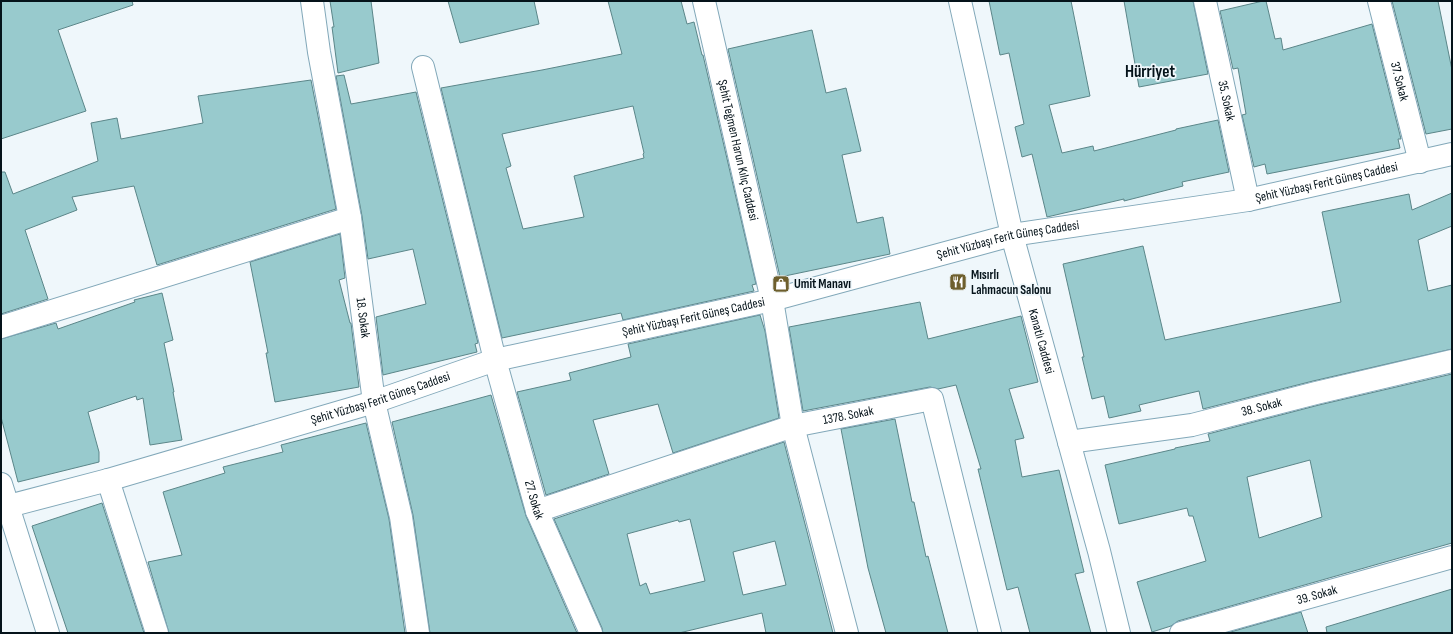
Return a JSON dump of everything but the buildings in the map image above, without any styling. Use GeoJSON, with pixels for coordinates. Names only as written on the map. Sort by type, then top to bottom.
{"type":"FeatureCollection","features":[{"type":"Feature","properties":{"kind":"street","name":"18. Sokak"},"geometry":{"type":"LineString","coordinates":[[312,1],[319,52],[350,218],[374,402],[401,517],[418,633]]}},
{"type":"Feature","properties":{"kind":"street","name":"Şehit Teğmen Harun Kılıç Caddesi"},"geometry":{"type":"LineString","coordinates":[[704,1],[772,300]]}},
{"type":"Feature","properties":{"kind":"street","name":"Kanatlı Caddesi"},"geometry":{"type":"LineString","coordinates":[[960,1],[1012,235],[1099,551],[1119,633]]}},
{"type":"Feature","properties":{"kind":"street","name":"35. Sokak"},"geometry":{"type":"LineString","coordinates":[[1205,1],[1248,200]]}},
{"type":"Feature","properties":{"kind":"street","name":"37. Sokak"},"geometry":{"type":"LineString","coordinates":[[1379,1],[1420,162]]}},
{"type":"Feature","properties":{"kind":"street","name":"27. Sokak"},"geometry":{"type":"LineString","coordinates":[[423,67],[495,360],[537,511],[591,633]]}},
{"type":"Feature","properties":{"kind":"street","name":"Şehit Yüzbaşı Ferit Güneş Caddesi"},"geometry":{"type":"LineString","coordinates":[[4,507],[108,480],[374,402],[495,360],[772,300],[1012,235],[1248,200],[1452,154]]}},
{"type":"Feature","properties":{"kind":"street"},"geometry":{"type":"LineString","coordinates":[[1,327],[350,218]]}},
{"type":"Feature","properties":{"kind":"street"},"geometry":{"type":"LineString","coordinates":[[772,300],[793,426],[847,633]]}},
{"type":"Feature","properties":{"kind":"street","name":"38. Sokak"},"geometry":{"type":"LineString","coordinates":[[1069,442],[1192,425],[1316,393],[1452,361]]}},
{"type":"Feature","properties":{"kind":"street","name":"1378. Sokak"},"geometry":{"type":"LineString","coordinates":[[537,511],[793,426],[932,399],[990,633]]}},
{"type":"Feature","properties":{"kind":"street"},"geometry":{"type":"LineString","coordinates":[[108,480],[157,633]]}},
{"type":"Feature","properties":{"kind":"street"},"geometry":{"type":"LineString","coordinates":[[1,484],[4,507],[48,633]]}},
{"type":"Feature","properties":{"kind":"street","name":"39. Sokak"},"geometry":{"type":"LineString","coordinates":[[1181,633],[1452,556]]}},
{"type":"Feature","properties":{"kind":"place","name":"Mısırlı Lahmacun Salonu"},"geometry":{"type":"Point","coordinates":[958,282]}},
{"type":"Feature","properties":{"kind":"place","name":"Umit Manavı"},"geometry":{"type":"Point","coordinates":[781,284]}},
{"type":"Feature","properties":{"kind":"district","name":"Hürriyet"},"geometry":{"type":"Point","coordinates":[1150,72]}}]}
